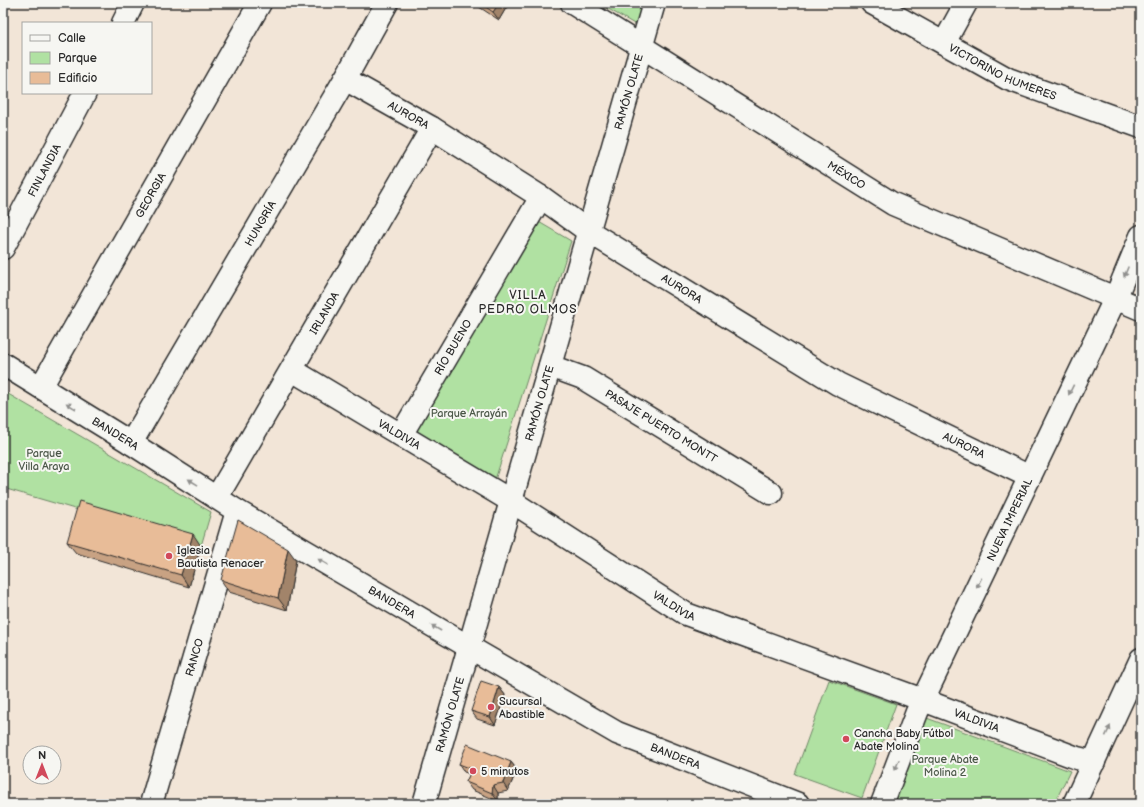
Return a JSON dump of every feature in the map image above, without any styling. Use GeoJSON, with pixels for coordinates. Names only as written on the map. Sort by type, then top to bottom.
{"type":"FeatureCollection","features":[{"type":"Feature","properties":{"kind":"street"},"geometry":{"type":"LineString","coordinates":[[124,22],[133,3]]}},
{"type":"Feature","properties":{"kind":"street","name":"GEORGIA"},"geometry":{"type":"LineString","coordinates":[[41,387],[260,3]]}},
{"type":"Feature","properties":{"kind":"street","name":"HUNGRÍA"},"geometry":{"type":"LineString","coordinates":[[131,443],[345,79],[387,3]]}},
{"type":"Feature","properties":{"kind":"street","name":"MÉXICO"},"geometry":{"type":"LineString","coordinates":[[572,3],[642,45],[893,204],[1141,309]]}},
{"type":"Feature","properties":{"kind":"street","name":"RAMÓN OLATE"},"geometry":{"type":"LineString","coordinates":[[424,804],[654,3]]}},
{"type":"Feature","properties":{"kind":"street","name":"VICTORINO HUMERES"},"geometry":{"type":"LineString","coordinates":[[872,3],[1008,79],[1141,127]]}},
{"type":"Feature","properties":{"kind":"street"},"geometry":{"type":"LineString","coordinates":[[944,43],[966,3]]}},
{"type":"Feature","properties":{"kind":"street","name":"AURORA"},"geometry":{"type":"LineString","coordinates":[[345,79],[432,128],[541,197],[588,231],[838,384],[1030,477]]}},
{"type":"Feature","properties":{"kind":"street","name":"FINLANDIA"},"geometry":{"type":"LineString","coordinates":[[3,248],[84,94]]}},
{"type":"Feature","properties":{"kind":"street","name":"IRLANDA"},"geometry":{"type":"LineString","coordinates":[[217,497],[432,128]]}},
{"type":"Feature","properties":{"kind":"street","name":"RÍO BUENO"},"geometry":{"type":"LineString","coordinates":[[401,435],[541,197]]}},
{"type":"Feature","properties":{"kind":"street","name":"NUEVA IMPERIAL"},"geometry":{"type":"LineString","coordinates":[[882,804],[923,700],[1115,299],[1141,236]]}},
{"type":"Feature","properties":{"kind":"street","name":"PASAJE PUERTO MONTT"},"geometry":{"type":"LineString","coordinates":[[550,366],[584,378],[771,492]]}},
{"type":"Feature","properties":{"kind":"street","name":"BANDERA"},"geometry":{"type":"LineString","coordinates":[[4,367],[41,387],[237,511],[617,733],[798,804]]}},
{"type":"Feature","properties":{"kind":"street","name":"VALDIVIA"},"geometry":{"type":"LineString","coordinates":[[292,370],[511,501],[686,614],[1078,758],[1094,762]]}},
{"type":"Feature","properties":{"kind":"street","name":"RANCO"},"geometry":{"type":"LineString","coordinates":[[151,804],[237,511]]}},
{"type":"Feature","properties":{"kind":"street"},"geometry":{"type":"LineString","coordinates":[[1074,804],[1141,659]]}},
{"type":"Feature","properties":{"kind":"green space"},"geometry":{"type":"Polygon","coordinates":[[[598,3],[648,3],[643,29],[598,3]]]}},
{"type":"Feature","properties":{"kind":"green space","name":"Parque Arrayán"},"geometry":{"type":"Polygon","coordinates":[[[532,218],[571,241],[495,480],[407,431],[532,218]]]}},
{"type":"Feature","properties":{"kind":"green space","name":"Parque Villa Araya"},"geometry":{"type":"Polygon","coordinates":[[[3,391],[211,512],[201,546],[3,488],[3,391]]]}},
{"type":"Feature","properties":{"kind":"green space","name":"Cancha Baby Fútbol Abate Molina"},"geometry":{"type":"Polygon","coordinates":[[[829,680],[896,704],[862,798],[795,774],[829,680]]]}},
{"type":"Feature","properties":{"kind":"green space","name":"Parque Abate Molina 2"},"geometry":{"type":"Polygon","coordinates":[[[924,717],[1070,771],[1054,804],[885,804],[924,717]]]}},
{"type":"Feature","properties":{"kind":"building"},"geometry":{"type":"Polygon","coordinates":[[[480,3],[499,3],[493,12],[480,3]]]}},
{"type":"Feature","properties":{"kind":"building"},"geometry":{"type":"Polygon","coordinates":[[[79,501],[193,534],[181,575],[67,542],[79,501]]]}},
{"type":"Feature","properties":{"kind":"building"},"geometry":{"type":"Polygon","coordinates":[[[238,520],[288,549],[278,598],[221,580],[238,520]]]}},
{"type":"Feature","properties":{"kind":"building"},"geometry":{"type":"Polygon","coordinates":[[[481,681],[499,687],[490,717],[471,711],[481,681]]]}},
{"type":"Feature","properties":{"kind":"building"},"geometry":{"type":"Polygon","coordinates":[[[467,744],[511,762],[503,783],[493,785],[492,793],[466,782],[472,769],[459,764],[467,744]]]}},
{"type":"Feature","properties":{"kind":"place","name":"Iglesia Bautista Renacer"},"geometry":{"type":"Point","coordinates":[169,556]}},
{"type":"Feature","properties":{"kind":"place","name":"Sucursal Abastible"},"geometry":{"type":"Point","coordinates":[491,707]}},
{"type":"Feature","properties":{"kind":"place","name":"Cancha Baby Fútbol Abate Molina"},"geometry":{"type":"Point","coordinates":[846,739]}},
{"type":"Feature","properties":{"kind":"place","name":"5 minutos"},"geometry":{"type":"Point","coordinates":[473,771]}},
{"type":"Feature","properties":{"kind":"district","name":"VILLA PEDRO OLMOS"},"geometry":{"type":"Point","coordinates":[528,302]}}]}
